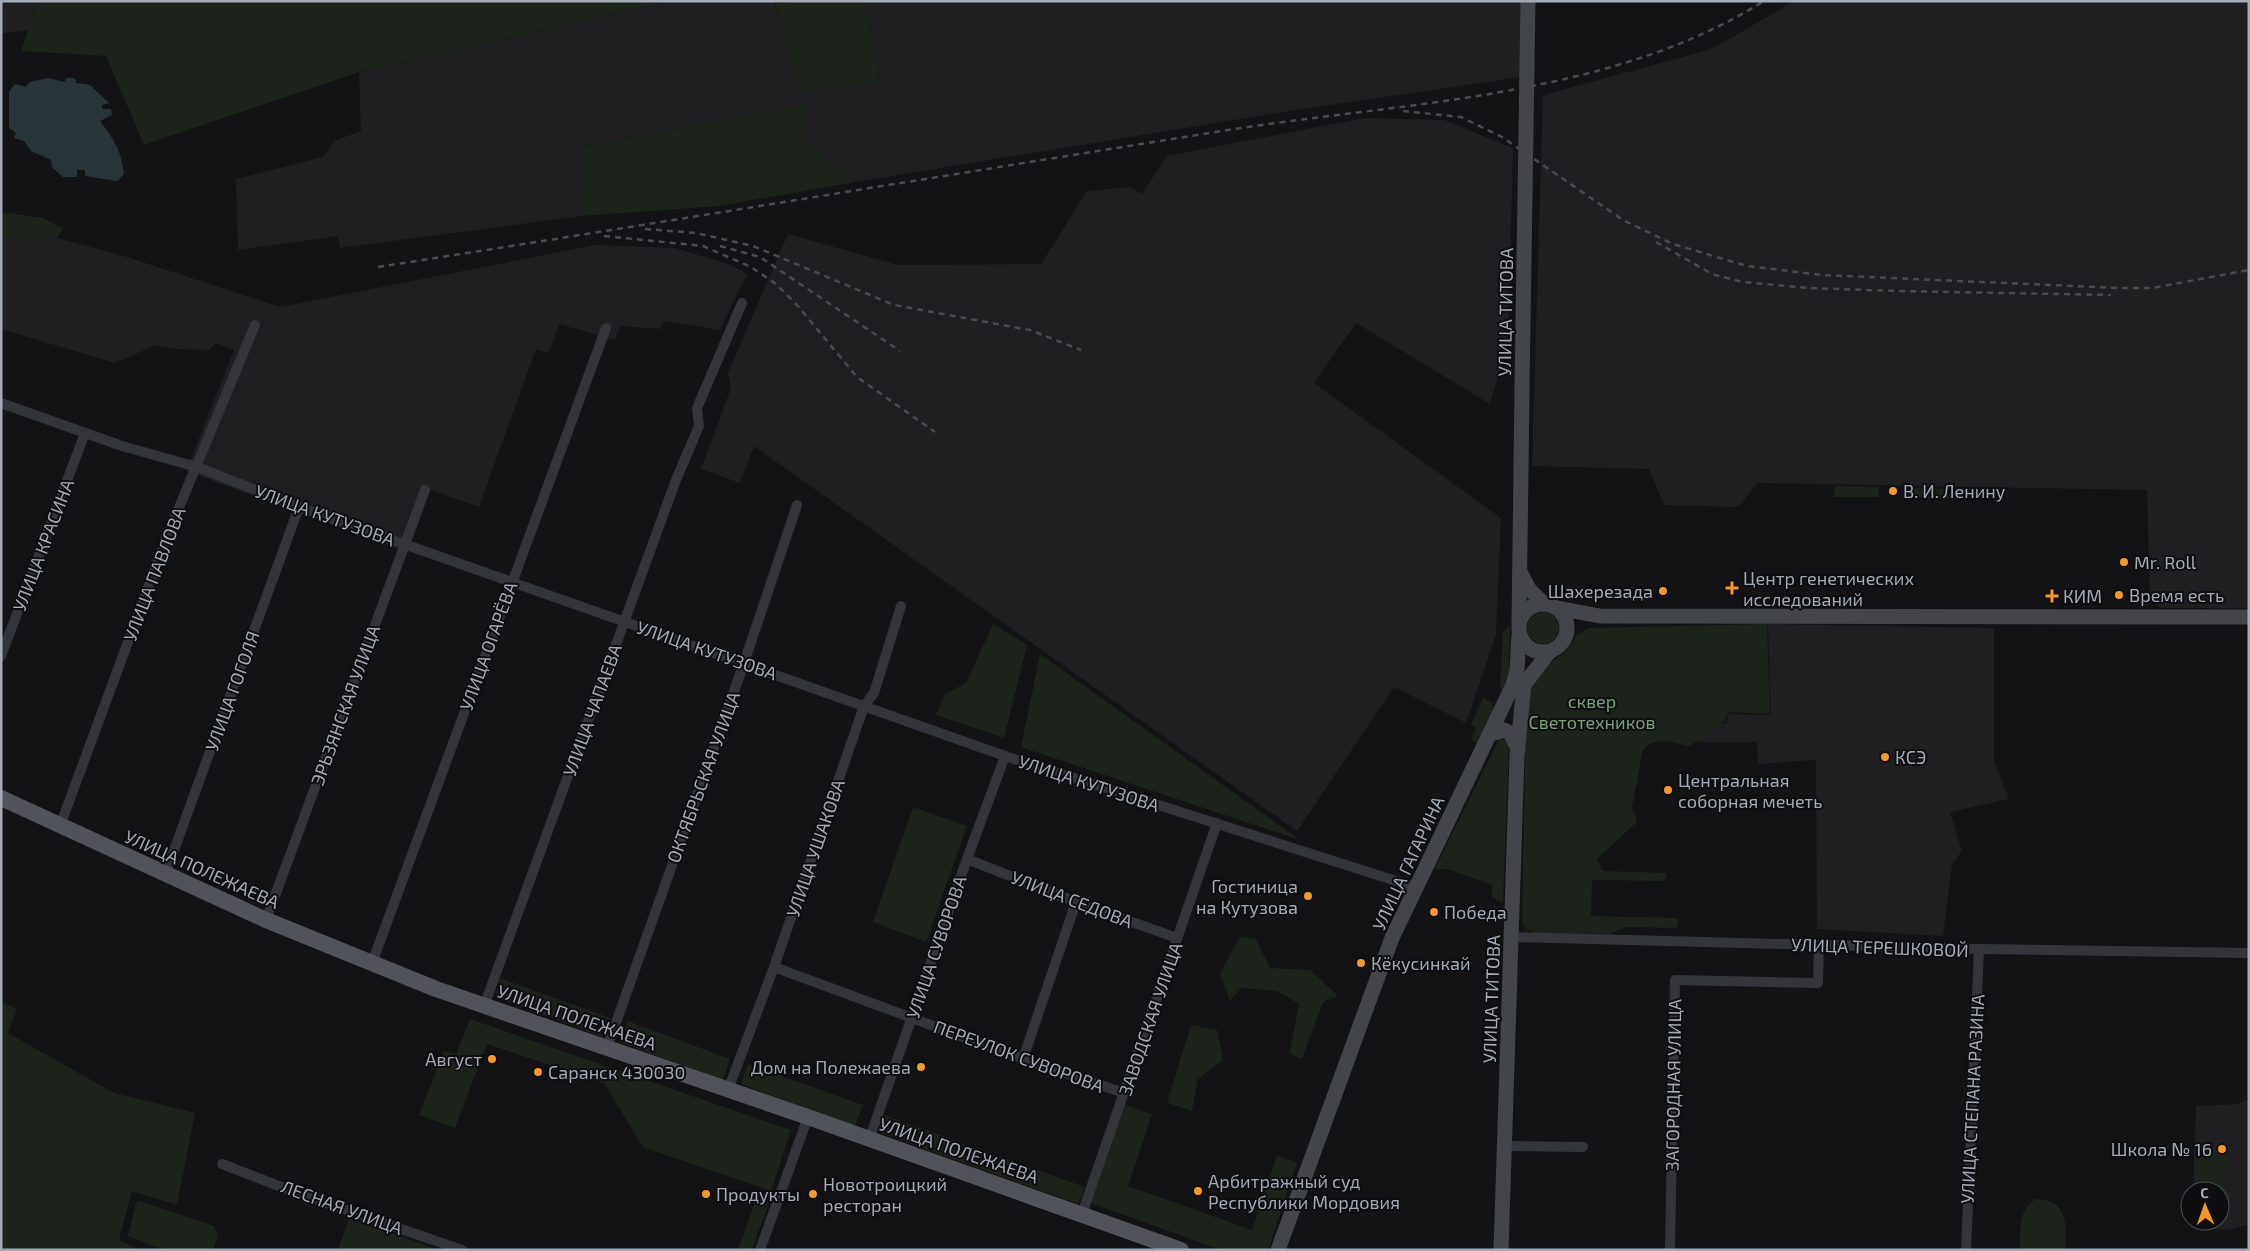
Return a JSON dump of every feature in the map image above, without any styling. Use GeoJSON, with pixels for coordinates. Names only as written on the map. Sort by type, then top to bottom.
{"type":"FeatureCollection","features":[{"type":"Feature","properties":{"kind":"main road","name":"УЛИЦА ТИТОВА"},"geometry":{"type":"LineString","coordinates":[[1519,629],[1528,1]]}},
{"type":"Feature","properties":{"kind":"main road"},"geometry":{"type":"LineString","coordinates":[[1519,571],[1529,588],[1566,621],[1566,635]]}},
{"type":"Feature","properties":{"kind":"main road"},"geometry":{"type":"LineString","coordinates":[[1600,616],[1580,624],[1566,635],[1560,646],[1549,652],[1538,652],[1528,648],[1519,629],[1525,611],[1531,607],[1550,606],[1600,616],[2249,616]]}},
{"type":"Feature","properties":{"kind":"main road","name":"УЛИЦА ГАГАРИНА"},"geometry":{"type":"LineString","coordinates":[[1278,1250],[1392,938],[1505,702],[1517,670],[1519,629]]}},
{"type":"Feature","properties":{"kind":"main road","name":"УЛИЦА ТИТОВА"},"geometry":{"type":"LineString","coordinates":[[1501,1250],[1521,697],[1524,685],[1530,675],[1549,652]]}},
{"type":"Feature","properties":{"kind":"main road"},"geometry":{"type":"LineString","coordinates":[[1505,702],[1530,675]]}},
{"type":"Feature","properties":{"kind":"main road"},"geometry":{"type":"LineString","coordinates":[[1489,735],[1504,730],[1510,733],[1518,749]]}},
{"type":"Feature","properties":{"kind":"main road","name":"УЛИЦА ПОЛЕЖАЕВА"},"geometry":{"type":"LineString","coordinates":[[1,798],[266,920],[484,1006],[808,1117],[1181,1250]]}},
{"type":"Feature","properties":{"kind":"street","name":"УЛИЦА ЧАПАЕВА"},"geometry":{"type":"LineString","coordinates":[[484,1006],[676,480],[699,426],[697,408],[742,304]]}},
{"type":"Feature","properties":{"kind":"street","name":"УЛИЦА ПАВЛОВА"},"geometry":{"type":"LineString","coordinates":[[60,826],[166,539],[254,325]]}},
{"type":"Feature","properties":{"kind":"street","name":"УЛИЦА ОГАРЁВА"},"geometry":{"type":"LineString","coordinates":[[372,963],[511,581],[606,328]]}},
{"type":"Feature","properties":{"kind":"street","name":"УЛИЦА КУТУЗОВА"},"geometry":{"type":"LineString","coordinates":[[1,403],[122,446],[196,467],[299,507],[1005,756],[1415,887]]}},
{"type":"Feature","properties":{"kind":"street","name":"УЛИЦА КРАСИНА"},"geometry":{"type":"LineString","coordinates":[[1,656],[85,433]]}},
{"type":"Feature","properties":{"kind":"street","name":"ЭРЬЗЯНСКАЯ УЛИЦА"},"geometry":{"type":"LineString","coordinates":[[266,920],[425,490]]}},
{"type":"Feature","properties":{"kind":"street","name":"ОКТЯБРЬСКАЯ УЛИЦА"},"geometry":{"type":"LineString","coordinates":[[607,1048],[744,663],[797,505]]}},
{"type":"Feature","properties":{"kind":"street","name":"УЛИЦА ГОГОЛЯ"},"geometry":{"type":"LineString","coordinates":[[165,875],[299,507]]}},
{"type":"Feature","properties":{"kind":"street","name":"УЛИЦА УШАКОВА"},"geometry":{"type":"LineString","coordinates":[[728,1090],[774,967],[864,706],[874,693],[901,606]]}},
{"type":"Feature","properties":{"kind":"street","name":"УЛИЦА СУВОРОВА"},"geometry":{"type":"LineString","coordinates":[[869,1140],[967,858],[1005,756]]}},
{"type":"Feature","properties":{"kind":"street","name":"ЗАВОДСКАЯ УЛИЦА"},"geometry":{"type":"LineString","coordinates":[[1082,1214],[1217,823]]}},
{"type":"Feature","properties":{"kind":"street","name":"УЛИЦА СЕДОВА"},"geometry":{"type":"LineString","coordinates":[[967,858],[1076,902],[1177,938]]}},
{"type":"Feature","properties":{"kind":"street"},"geometry":{"type":"LineString","coordinates":[[1023,1059],[1076,902]]}},
{"type":"Feature","properties":{"kind":"street","name":"УЛИЦА ТЕРЕШКОВОЙ"},"geometry":{"type":"LineString","coordinates":[[1511,937],[1979,949],[2249,953]]}},
{"type":"Feature","properties":{"kind":"street","name":"ЗАГОРОДНАЯ УЛИЦА"},"geometry":{"type":"LineString","coordinates":[[1670,1250],[1675,980],[1818,983],[1819,945]]}},
{"type":"Feature","properties":{"kind":"street","name":"УЛИЦА СТЕПАНА РАЗИНА"},"geometry":{"type":"LineString","coordinates":[[1966,1250],[1979,949]]}},
{"type":"Feature","properties":{"kind":"street","name":"ПЕРЕУЛОК СУВОРОВА"},"geometry":{"type":"LineString","coordinates":[[774,967],[1023,1059],[1124,1093]]}},
{"type":"Feature","properties":{"kind":"street"},"geometry":{"type":"LineString","coordinates":[[760,1250],[808,1117]]}},
{"type":"Feature","properties":{"kind":"street"},"geometry":{"type":"LineString","coordinates":[[1505,1146],[1583,1147]]}},
{"type":"Feature","properties":{"kind":"street","name":"ЛЕСНАЯ УЛИЦА"},"geometry":{"type":"LineString","coordinates":[[222,1164],[299,1194],[462,1250]]}},
{"type":"Feature","properties":{"kind":"shaded area"},"geometry":{"type":"Polygon","coordinates":[[[1,1],[38,1],[28,30],[1,34],[1,1]]]}},
{"type":"Feature","properties":{"kind":"shaded area"},"geometry":{"type":"Polygon","coordinates":[[[671,1],[774,1],[801,92],[880,81],[866,1],[1523,1],[1521,77],[1289,111],[855,182],[804,139],[805,105],[584,146],[582,216],[340,248],[338,236],[238,250],[236,179],[323,157],[334,141],[361,131],[359,72],[671,1]]]}},
{"type":"Feature","properties":{"kind":"shaded area"},"geometry":{"type":"Polygon","coordinates":[[[1794,1],[2249,1],[2249,608],[2161,608],[2150,600],[2147,490],[1758,483],[1738,507],[1664,505],[1649,469],[1532,466],[1543,95],[1712,49],[1794,1]]]}},
{"type":"Feature","properties":{"kind":"shaded area"},"geometry":{"type":"Polygon","coordinates":[[[48,78],[65,82],[66,78],[75,78],[76,83],[90,85],[109,103],[102,105],[102,109],[111,109],[112,115],[100,121],[113,139],[121,159],[124,174],[117,181],[85,176],[85,170],[77,170],[77,177],[63,177],[52,167],[51,160],[31,151],[24,141],[14,138],[16,133],[9,128],[9,91],[15,84],[26,87],[30,82],[48,78]]]}},
{"type":"Feature","properties":{"kind":"shaded area"},"geometry":{"type":"Polygon","coordinates":[[[1364,118],[1444,120],[1513,148],[1508,343],[1490,404],[1356,323],[1314,383],[1501,518],[1496,634],[1466,723],[1394,687],[1297,831],[754,446],[740,483],[701,469],[731,388],[728,373],[788,234],[898,265],[1041,264],[1087,191],[1129,187],[1142,194],[1167,156],[1364,118]]]}},
{"type":"Feature","properties":{"kind":"shaded area"},"geometry":{"type":"Polygon","coordinates":[[[26,235],[57,238],[124,256],[280,307],[595,245],[675,248],[731,265],[747,274],[720,330],[664,321],[660,329],[620,326],[615,340],[559,324],[549,353],[536,349],[479,507],[429,489],[407,552],[186,471],[234,350],[216,343],[209,350],[176,349],[156,345],[115,363],[1,329],[1,236],[26,235]]]}},
{"type":"Feature","properties":{"kind":"shaded area"},"geometry":{"type":"Polygon","coordinates":[[[1768,624],[1994,628],[1994,762],[2009,799],[1950,812],[1962,851],[1952,864],[1943,936],[1817,929],[1816,760],[1758,764],[1757,742],[1698,742],[1699,728],[1726,723],[1729,714],[1771,715],[1768,624]]]}},
{"type":"Feature","properties":{"kind":"shaded area","name":"Школа № 16"},"geometry":{"type":"Polygon","coordinates":[[[2249,1099],[2249,1224],[2230,1230],[2230,1181],[2193,1181],[2196,1106],[2238,1104],[2249,1099]]]}},
{"type":"Feature","properties":{"kind":"green space"},"geometry":{"type":"Polygon","coordinates":[[[38,1],[671,1],[359,72],[144,145],[106,56],[21,51],[38,1]]]}},
{"type":"Feature","properties":{"kind":"green space"},"geometry":{"type":"Polygon","coordinates":[[[795,1],[866,1],[880,82],[801,92],[775,4],[795,1]]]}},
{"type":"Feature","properties":{"kind":"green space"},"geometry":{"type":"Polygon","coordinates":[[[805,105],[804,139],[855,182],[719,206],[582,216],[584,146],[805,105]]]}},
{"type":"Feature","properties":{"kind":"green space"},"geometry":{"type":"Polygon","coordinates":[[[1,212],[43,218],[63,229],[57,238],[1,236],[1,212]]]}},
{"type":"Feature","properties":{"kind":"green space"},"geometry":{"type":"Polygon","coordinates":[[[1835,486],[1879,487],[1878,497],[1834,497],[1835,486]]]}},
{"type":"Feature","properties":{"kind":"green space"},"geometry":{"type":"Polygon","coordinates":[[[1907,488],[1952,489],[1951,499],[1907,498],[1907,488]]]}},
{"type":"Feature","properties":{"kind":"green space"},"geometry":{"type":"Polygon","coordinates":[[[1543,612],[1554,617],[1559,628],[1554,639],[1543,644],[1532,639],[1527,628],[1532,617],[1543,612]]]}},
{"type":"Feature","properties":{"kind":"green space"},"geometry":{"type":"Polygon","coordinates":[[[993,624],[1027,645],[1004,738],[936,715],[945,694],[966,683],[993,624]]]}},
{"type":"Feature","properties":{"kind":"green space","name":"сквер Светотехников"},"geometry":{"type":"Polygon","coordinates":[[[1767,624],[1770,714],[1728,712],[1725,721],[1690,746],[1665,741],[1648,745],[1643,750],[1632,807],[1637,822],[1597,859],[1603,871],[1667,873],[1665,881],[1592,880],[1591,916],[1677,918],[1679,923],[1676,928],[1626,927],[1610,934],[1534,933],[1526,929],[1522,922],[1526,711],[1533,683],[1543,669],[1565,652],[1578,634],[1588,628],[1767,624]]]}},
{"type":"Feature","properties":{"kind":"green space"},"geometry":{"type":"Polygon","coordinates":[[[1510,626],[1509,678],[1504,692],[1500,689],[1503,632],[1510,626]]]}},
{"type":"Feature","properties":{"kind":"green space"},"geometry":{"type":"Polygon","coordinates":[[[1040,654],[1300,840],[1021,747],[1040,654]]]}},
{"type":"Feature","properties":{"kind":"green space"},"geometry":{"type":"Polygon","coordinates":[[[1483,698],[1490,701],[1495,708],[1478,744],[1471,739],[1476,728],[1471,725],[1483,698]]]}},
{"type":"Feature","properties":{"kind":"green space"},"geometry":{"type":"Polygon","coordinates":[[[1503,736],[1509,741],[1503,902],[1492,898],[1492,885],[1448,869],[1435,869],[1500,737],[1503,736]]]}},
{"type":"Feature","properties":{"kind":"green space"},"geometry":{"type":"Polygon","coordinates":[[[913,807],[967,826],[926,942],[873,922],[913,807]]]}},
{"type":"Feature","properties":{"kind":"green space"},"geometry":{"type":"Polygon","coordinates":[[[1240,937],[1256,939],[1270,968],[1310,970],[1338,996],[1323,1002],[1302,1059],[1289,1054],[1299,1004],[1277,991],[1241,988],[1230,1001],[1220,973],[1240,937]]]}},
{"type":"Feature","properties":{"kind":"green space"},"geometry":{"type":"Polygon","coordinates":[[[500,978],[610,1018],[602,1037],[495,997],[500,978]]]}},
{"type":"Feature","properties":{"kind":"green space"},"geometry":{"type":"Polygon","coordinates":[[[1,1002],[17,1009],[8,1033],[114,1093],[195,1113],[177,1205],[132,1191],[119,1240],[139,1250],[1,1250],[1,1002]]]}},
{"type":"Feature","properties":{"kind":"green space"},"geometry":{"type":"Polygon","coordinates":[[[470,1019],[791,1130],[771,1191],[643,1147],[604,1083],[487,1044],[455,1128],[419,1115],[444,1051],[456,1054],[470,1019]]]}},
{"type":"Feature","properties":{"kind":"green space"},"geometry":{"type":"Polygon","coordinates":[[[628,1021],[730,1059],[723,1080],[619,1042],[628,1021]]]}},
{"type":"Feature","properties":{"kind":"green space"},"geometry":{"type":"Polygon","coordinates":[[[1191,1025],[1217,1030],[1223,1060],[1198,1079],[1192,1111],[1167,1103],[1191,1025]]]}},
{"type":"Feature","properties":{"kind":"green space"},"geometry":{"type":"Polygon","coordinates":[[[748,1064],[863,1105],[855,1126],[741,1084],[748,1064]]]}},
{"type":"Feature","properties":{"kind":"green space"},"geometry":{"type":"Polygon","coordinates":[[[1125,1105],[1152,1114],[1128,1186],[1252,1230],[1277,1155],[1297,1163],[1268,1250],[1221,1250],[1091,1203],[1125,1105]]]}},
{"type":"Feature","properties":{"kind":"green space"},"geometry":{"type":"Polygon","coordinates":[[[884,1115],[1085,1187],[1078,1204],[878,1132],[884,1115]]]}},
{"type":"Feature","properties":{"kind":"green space"},"geometry":{"type":"Polygon","coordinates":[[[2198,1150],[2227,1151],[2226,1181],[2196,1181],[2198,1150]]]}},
{"type":"Feature","properties":{"kind":"green space"},"geometry":{"type":"Polygon","coordinates":[[[756,1199],[769,1203],[752,1250],[738,1250],[756,1199]]]}},
{"type":"Feature","properties":{"kind":"green space"},"geometry":{"type":"Polygon","coordinates":[[[2036,1199],[2047,1200],[2060,1209],[2065,1223],[2065,1250],[2020,1250],[2021,1221],[2026,1209],[2036,1199]]]}},
{"type":"Feature","properties":{"kind":"green space"},"geometry":{"type":"Polygon","coordinates":[[[140,1201],[214,1226],[218,1235],[213,1250],[164,1250],[128,1236],[136,1203],[140,1201]]]}},
{"type":"Feature","properties":{"kind":"green space"},"geometry":{"type":"Polygon","coordinates":[[[349,1218],[439,1250],[338,1250],[349,1218]]]}},
{"type":"Feature","properties":{"kind":"railway"},"geometry":{"type":"LineString","coordinates":[[378,267],[1222,131],[1501,92],[1571,78],[1639,59],[1703,34],[1764,1]]}},
{"type":"Feature","properties":{"kind":"railway"},"geometry":{"type":"LineString","coordinates":[[1403,111],[1461,117],[1502,137],[1623,220],[1673,244],[1747,266],[1822,275],[2119,288],[2152,288],[2249,270]]}},
{"type":"Feature","properties":{"kind":"railway"},"geometry":{"type":"LineString","coordinates":[[645,229],[696,233],[753,246],[894,305],[1030,330],[1081,350]]}},
{"type":"Feature","properties":{"kind":"railway"},"geometry":{"type":"LineString","coordinates":[[604,236],[703,246],[751,267],[776,284],[797,305],[857,377],[935,432]]}},
{"type":"Feature","properties":{"kind":"railway"},"geometry":{"type":"LineString","coordinates":[[1656,242],[1712,274],[1742,282],[1809,288],[2111,295]]}},
{"type":"Feature","properties":{"kind":"railway"},"geometry":{"type":"LineString","coordinates":[[720,246],[760,257],[900,351]]}},
{"type":"Feature","properties":{"kind":"place","name":"В. И. Ленину"},"geometry":{"type":"Point","coordinates":[1893,491]}},
{"type":"Feature","properties":{"kind":"place","name":"Mr. Roll"},"geometry":{"type":"Point","coordinates":[2124,562]}},
{"type":"Feature","properties":{"kind":"place","name":"Центр генетических исследований"},"geometry":{"type":"Point","coordinates":[1732,588]}},
{"type":"Feature","properties":{"kind":"place","name":"Шахерезада"},"geometry":{"type":"Point","coordinates":[1663,591]}},
{"type":"Feature","properties":{"kind":"place","name":"Время есть"},"geometry":{"type":"Point","coordinates":[2119,595]}},
{"type":"Feature","properties":{"kind":"place","name":"КИМ"},"geometry":{"type":"Point","coordinates":[2052,596]}},
{"type":"Feature","properties":{"kind":"place","name":"КСЭ"},"geometry":{"type":"Point","coordinates":[1885,757]}},
{"type":"Feature","properties":{"kind":"place","name":"Центральная соборная мечеть"},"geometry":{"type":"Point","coordinates":[1668,790]}},
{"type":"Feature","properties":{"kind":"place","name":"Гостиница на Кутузова"},"geometry":{"type":"Point","coordinates":[1308,896]}},
{"type":"Feature","properties":{"kind":"place","name":"Победа"},"geometry":{"type":"Point","coordinates":[1434,912]}},
{"type":"Feature","properties":{"kind":"place","name":"Кёкусинкай"},"geometry":{"type":"Point","coordinates":[1361,963]}},
{"type":"Feature","properties":{"kind":"place","name":"Август"},"geometry":{"type":"Point","coordinates":[492,1059]}},
{"type":"Feature","properties":{"kind":"place","name":"Дом на Полежаева"},"geometry":{"type":"Point","coordinates":[921,1067]}},
{"type":"Feature","properties":{"kind":"place","name":"Саранск 430030"},"geometry":{"type":"Point","coordinates":[538,1072]}},
{"type":"Feature","properties":{"kind":"place","name":"Школа № 16"},"geometry":{"type":"Point","coordinates":[2222,1149]}},
{"type":"Feature","properties":{"kind":"place","name":"Арбитражный суд Республики Мордовия"},"geometry":{"type":"Point","coordinates":[1198,1191]}},
{"type":"Feature","properties":{"kind":"place","name":"Продукты"},"geometry":{"type":"Point","coordinates":[706,1194]}},
{"type":"Feature","properties":{"kind":"place","name":"Новотроицкий ресторан"},"geometry":{"type":"Point","coordinates":[813,1194]}}]}
